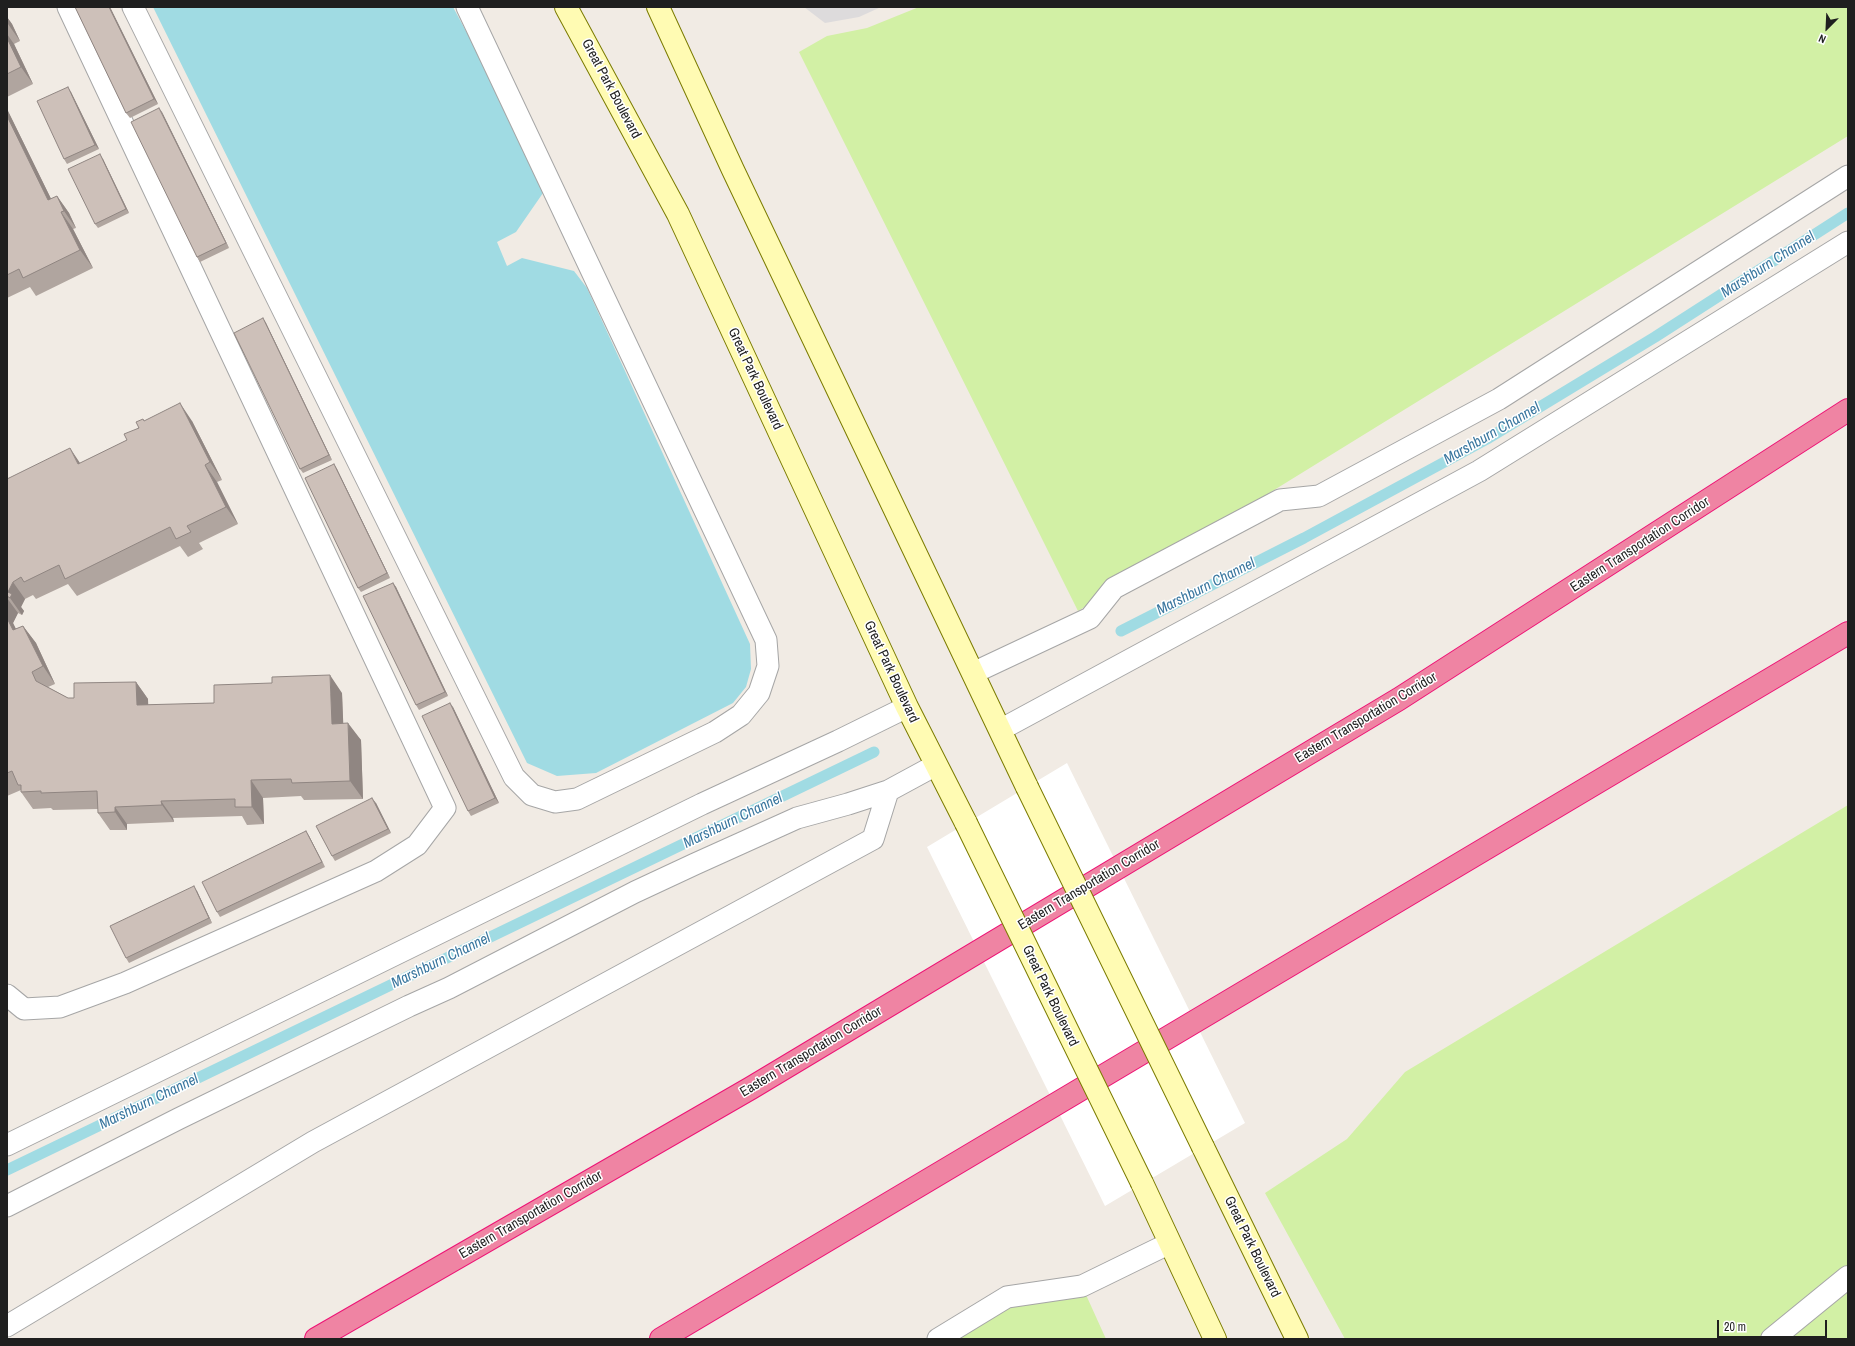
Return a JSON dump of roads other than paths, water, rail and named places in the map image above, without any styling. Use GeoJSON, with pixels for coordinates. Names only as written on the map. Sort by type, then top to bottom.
{"type":"FeatureCollection","features":[{"type":"Feature","properties":{"kind":"highway","name":"Eastern Transportation Corridor"},"geometry":{"type":"LineString","coordinates":[[316,1339],[751,1088],[1399,699],[1848,410]]}},
{"type":"Feature","properties":{"kind":"highway"},"geometry":{"type":"LineString","coordinates":[[661,1339],[1848,633]]}},
{"type":"Feature","properties":{"kind":"main road","name":"Great Park Boulevard"},"geometry":{"type":"LineString","coordinates":[[566,7],[678,214],[907,707],[966,823],[1142,1183],[1215,1339]]}},
{"type":"Feature","properties":{"kind":"main road","name":"Great Park Boulevard"},"geometry":{"type":"LineString","coordinates":[[658,7],[737,178],[1027,787],[1297,1339]]}},
{"type":"Feature","properties":{"kind":"street"},"geometry":{"type":"LineString","coordinates":[[1772,1339],[1847,1281]]}},
{"type":"Feature","properties":{"kind":"lane"},"geometry":{"type":"LineString","coordinates":[[7,995],[24,1010],[60,1007],[125,983],[376,871],[417,845],[445,808],[68,7]]}},
{"type":"Feature","properties":{"kind":"lane"},"geometry":{"type":"LineString","coordinates":[[133,7],[514,778],[532,795],[555,802],[577,799],[715,732],[741,715],[759,693],[768,666],[766,640],[467,7]]}},
{"type":"Feature","properties":{"kind":"lane"},"geometry":{"type":"LineString","coordinates":[[973,673],[1090,618],[1114,588],[1280,500],[1319,496],[1499,399],[1848,176]]}},
{"type":"Feature","properties":{"kind":"lane"},"geometry":{"type":"LineString","coordinates":[[1000,730],[1479,471],[1848,242]]}},
{"type":"Feature","properties":{"kind":"lane"},"geometry":{"type":"LineString","coordinates":[[7,1144],[702,804],[838,741],[907,707]]}},
{"type":"Feature","properties":{"kind":"lane"},"geometry":{"type":"LineString","coordinates":[[7,1206],[178,1119],[409,1006],[449,988],[635,892],[797,818],[888,791],[936,765]]}},
{"type":"Feature","properties":{"kind":"lane"},"geometry":{"type":"LineString","coordinates":[[7,1326],[313,1142],[873,839],[888,791]]}},
{"type":"Feature","properties":{"kind":"lane"},"geometry":{"type":"LineString","coordinates":[[938,1339],[1007,1297],[1082,1286],[1170,1243]]}},
{"type":"Feature","properties":{"kind":"water"},"geometry":{"type":"Polygon","coordinates":[[[153,7],[453,7],[474,46],[543,193],[516,232],[497,242],[507,266],[522,258],[574,271],[587,288],[750,644],[751,669],[746,687],[733,703],[596,773],[557,776],[527,763],[153,7]]]}},
{"type":"Feature","properties":{"kind":"waterway","name":"Marshburn Channel"},"geometry":{"type":"LineString","coordinates":[[1121,631],[1304,538],[1487,439],[1655,337],[1848,213]]}},
{"type":"Feature","properties":{"kind":"waterway","name":"Marshburn Channel"},"geometry":{"type":"LineString","coordinates":[[7,1170],[874,752]]}}]}
